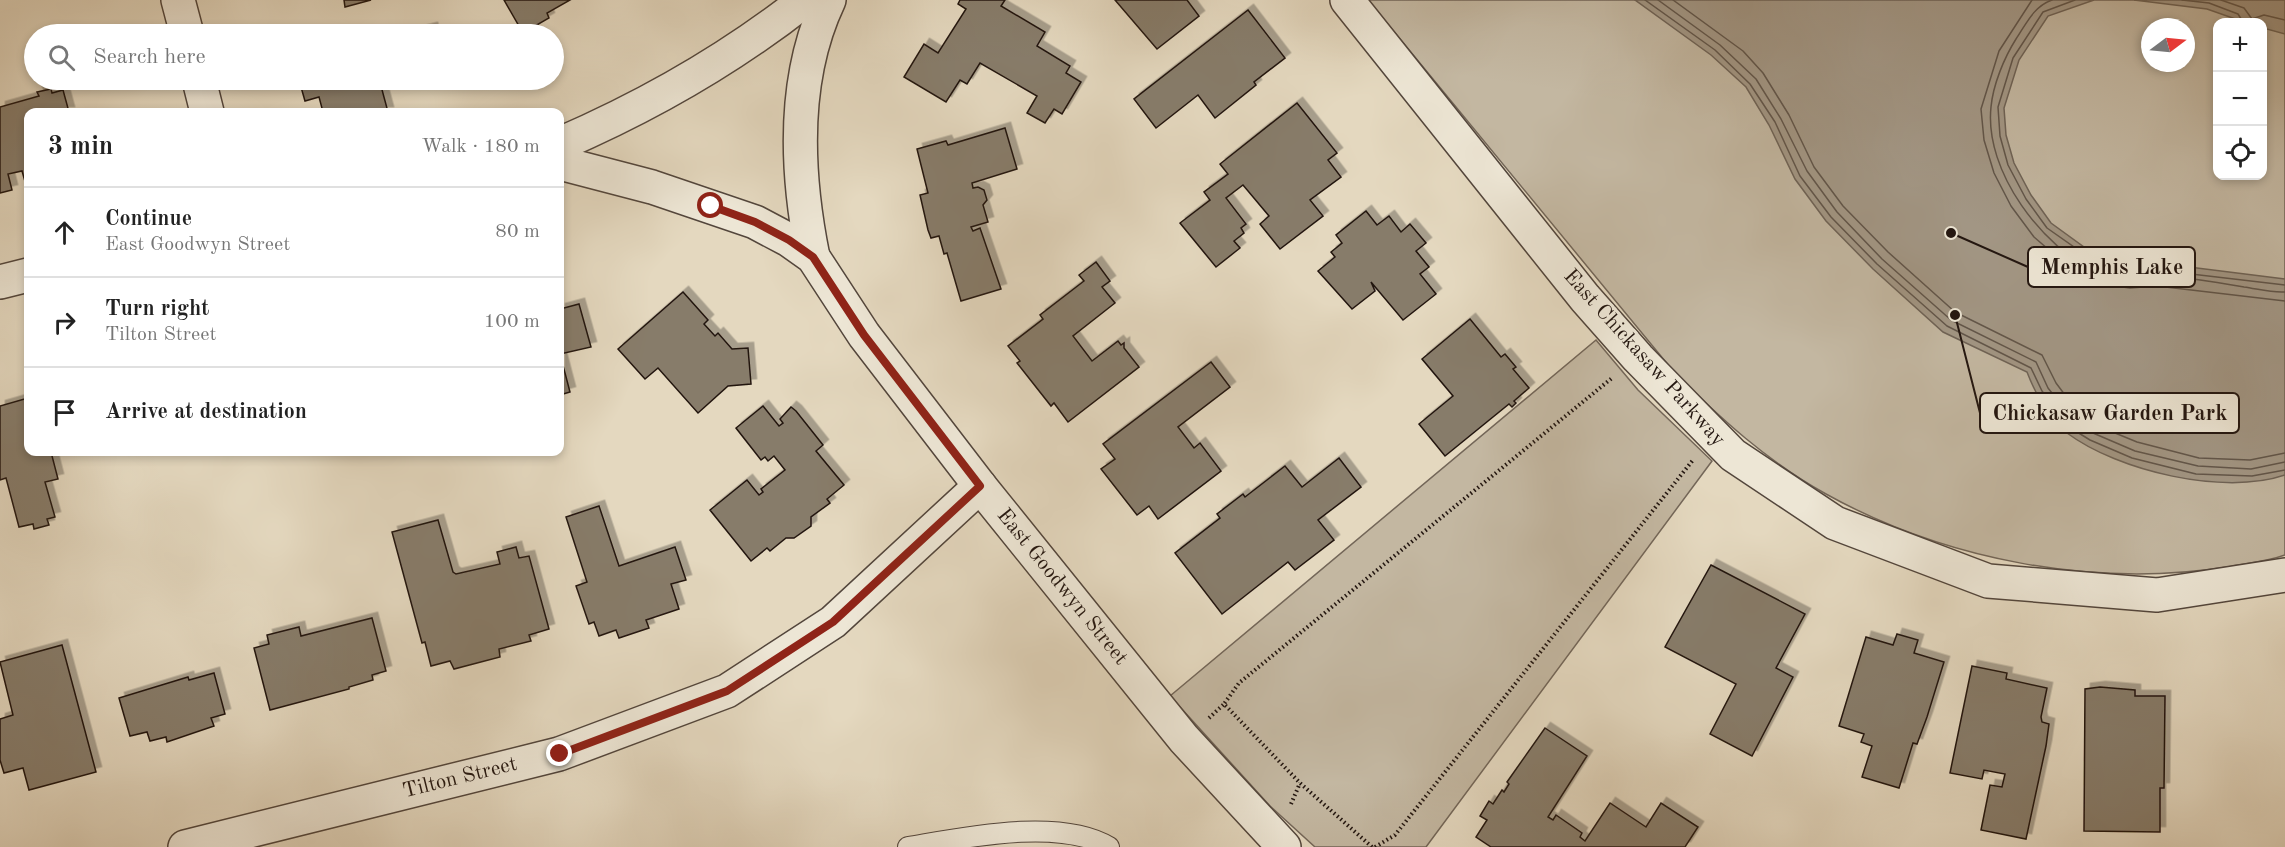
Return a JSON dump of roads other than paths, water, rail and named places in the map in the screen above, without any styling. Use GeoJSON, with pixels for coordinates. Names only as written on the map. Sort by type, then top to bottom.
{"type":"FeatureCollection","features":[{"type":"Feature","properties":{"kind":"street"},"geometry":{"type":"LineString","coordinates":[[178,0],[184,24]]}},
{"type":"Feature","properties":{"kind":"street"},"geometry":{"type":"LineString","coordinates":[[564,142],[686,83],[768,29],[805,0]]}},
{"type":"Feature","properties":{"kind":"street","name":"East Goodwyn Street"},"geometry":{"type":"LineString","coordinates":[[813,257],[800,178],[800,138],[804,91],[814,39],[829,0]]}},
{"type":"Feature","properties":{"kind":"street","name":"East Chickasaw Parkway"},"geometry":{"type":"LineString","coordinates":[[1347,0],[1585,298],[1638,358],[1732,455],[1835,523],[1988,580],[2157,595],[2285,575]]}},
{"type":"Feature","properties":{"kind":"street"},"geometry":{"type":"LineString","coordinates":[[202,90],[206,108]]}},
{"type":"Feature","properties":{"kind":"street","name":"East Goodwyn Street"},"geometry":{"type":"LineString","coordinates":[[564,164],[652,187],[755,222],[789,240],[813,257],[864,335],[980,486],[1184,739],[1284,847]]}},
{"type":"Feature","properties":{"kind":"street"},"geometry":{"type":"LineString","coordinates":[[0,282],[24,276]]}},
{"type":"Feature","properties":{"kind":"street","name":"Tilton Street"},"geometry":{"type":"LineString","coordinates":[[185,847],[560,754],[727,691],[833,622],[980,486]]}},
{"type":"Feature","properties":{"kind":"lane"},"geometry":{"type":"LineString","coordinates":[[908,847],[997,833],[1054,833],[1099,841],[1109,847]]}},
{"type":"Feature","properties":{"kind":"water"},"geometry":{"type":"Polygon","coordinates":[[[1635,0],[2094,0],[2048,16],[2019,60],[2004,108],[2006,135],[2014,163],[2031,195],[2051,223],[2106,263],[2157,263],[2285,279],[2285,475],[2260,481],[2232,483],[2172,476],[2114,459],[2067,433],[2054,421],[2043,405],[2027,372],[1943,332],[1873,269],[1826,221],[1795,179],[1769,125],[1746,87],[1711,55],[1635,0]]]}},
{"type":"Feature","properties":{"kind":"water"},"geometry":{"type":"Polygon","coordinates":[[[2134,0],[2285,0],[2285,34],[2267,29],[2267,18],[2233,18],[2207,9],[2134,0]]]}},
{"type":"Feature","properties":{"kind":"place","name":"Memphis Lake"},"geometry":{"type":"Point","coordinates":[1951,233]}},
{"type":"Feature","properties":{"kind":"place","name":"Chickasaw Garden Park"},"geometry":{"type":"Point","coordinates":[1955,315]}}]}
